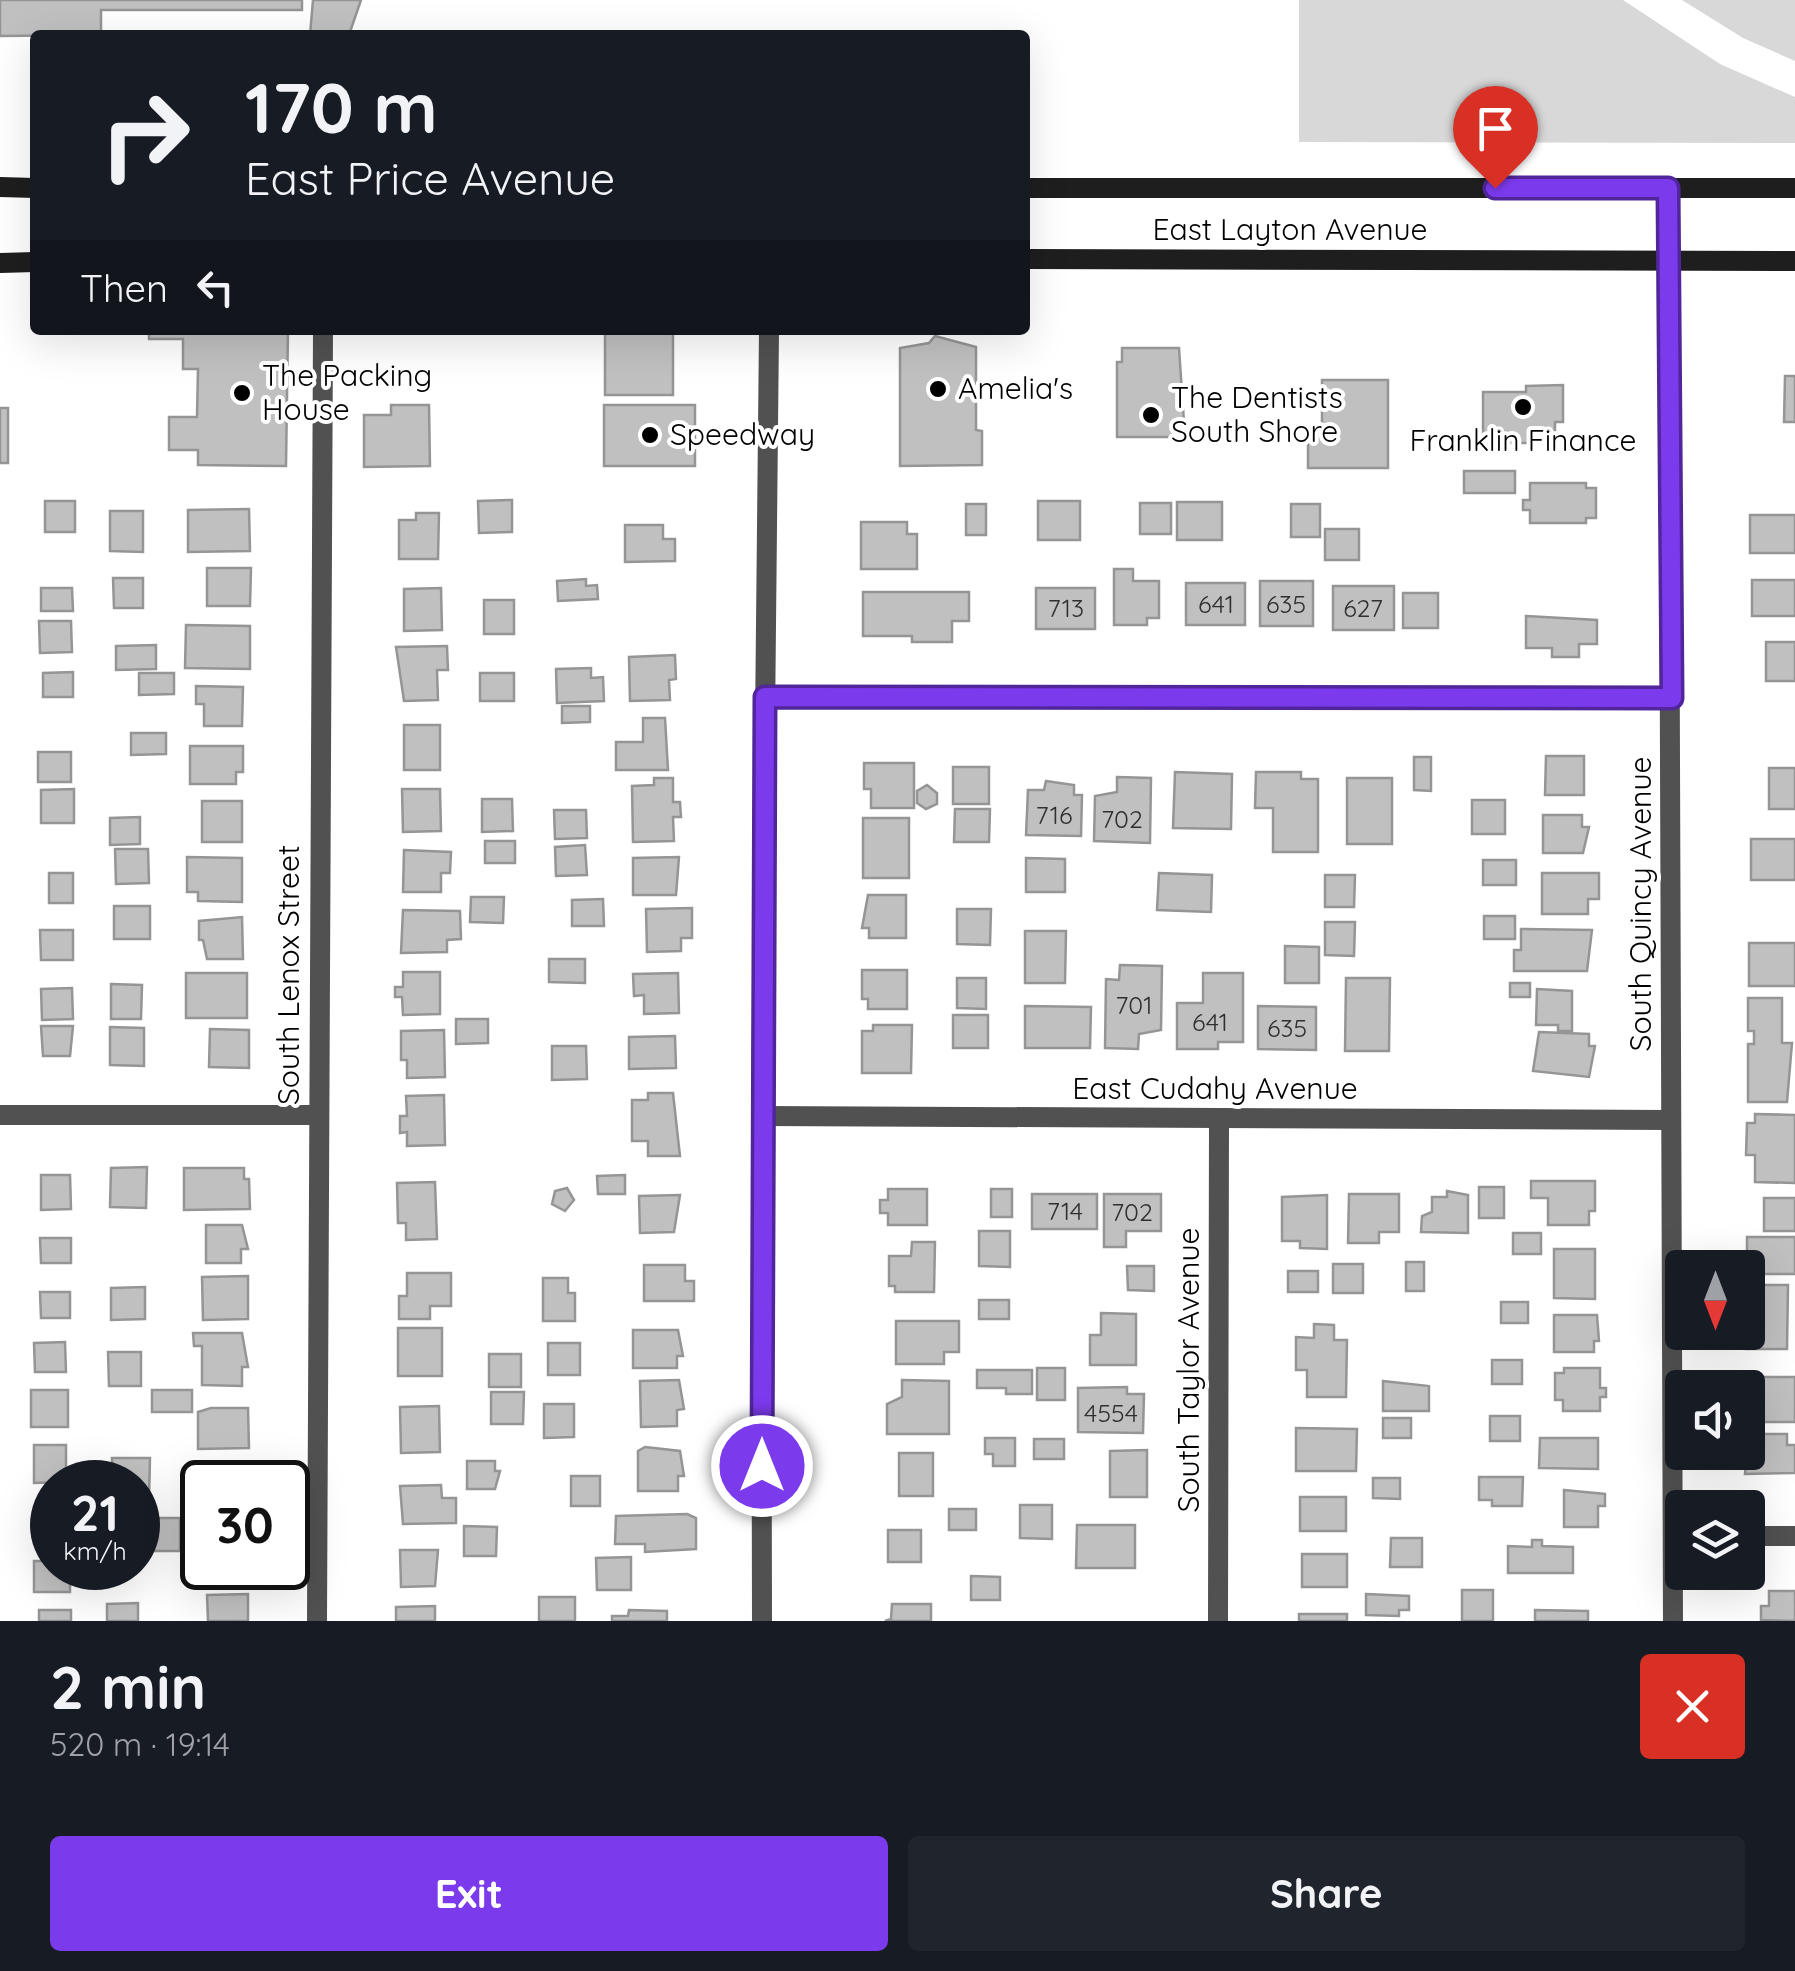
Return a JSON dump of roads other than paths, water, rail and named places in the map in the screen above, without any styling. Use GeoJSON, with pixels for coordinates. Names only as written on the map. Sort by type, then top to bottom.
{"type":"FeatureCollection","features":[{"type":"Feature","properties":{"kind":"main road"},"geometry":{"type":"LineString","coordinates":[[0,187],[30,188]]}},
{"type":"Feature","properties":{"kind":"main road","name":"East Layton Avenue"},"geometry":{"type":"LineString","coordinates":[[1030,188],[1795,188]]}},
{"type":"Feature","properties":{"kind":"main road","name":"East Layton Avenue"},"geometry":{"type":"LineString","coordinates":[[1030,259],[1795,261]]}},
{"type":"Feature","properties":{"kind":"main road"},"geometry":{"type":"LineString","coordinates":[[0,262],[30,262]]}},
{"type":"Feature","properties":{"kind":"street","name":"South Quincy Avenue"},"geometry":{"type":"LineString","coordinates":[[1668,188],[1672,698],[1668,1120],[1677,1490]]}},
{"type":"Feature","properties":{"kind":"street","name":"South Lenox Street"},"geometry":{"type":"LineString","coordinates":[[317,1621],[323,335]]}},
{"type":"Feature","properties":{"kind":"street"},"geometry":{"type":"LineString","coordinates":[[762,1621],[761,1116],[769,335]]}},
{"type":"Feature","properties":{"kind":"street"},"geometry":{"type":"LineString","coordinates":[[765,697],[1672,698]]}},
{"type":"Feature","properties":{"kind":"street"},"geometry":{"type":"LineString","coordinates":[[0,1114],[318,1115]]}},
{"type":"Feature","properties":{"kind":"street","name":"East Cudahy Avenue"},"geometry":{"type":"LineString","coordinates":[[761,1116],[1668,1120]]}},
{"type":"Feature","properties":{"kind":"street","name":"South Taylor Avenue"},"geometry":{"type":"LineString","coordinates":[[1218,1621],[1220,1119]]}},
{"type":"Feature","properties":{"kind":"street"},"geometry":{"type":"LineString","coordinates":[[1765,1536],[1795,1536]]}},
{"type":"Feature","properties":{"kind":"street","name":"South Quincy Avenue"},"geometry":{"type":"LineString","coordinates":[[1672,1621],[1674,1590]]}},
{"type":"Feature","properties":{"kind":"place","name":"Amelia's"},"geometry":{"type":"Point","coordinates":[938,389]}},
{"type":"Feature","properties":{"kind":"place","name":"The Packing House"},"geometry":{"type":"Point","coordinates":[242,393]}},
{"type":"Feature","properties":{"kind":"place","name":"Franklin Finance"},"geometry":{"type":"Point","coordinates":[1523,407]}},
{"type":"Feature","properties":{"kind":"place","name":"The Dentists South Shore"},"geometry":{"type":"Point","coordinates":[1151,415]}},
{"type":"Feature","properties":{"kind":"place","name":"Speedway"},"geometry":{"type":"Point","coordinates":[650,435]}}]}
